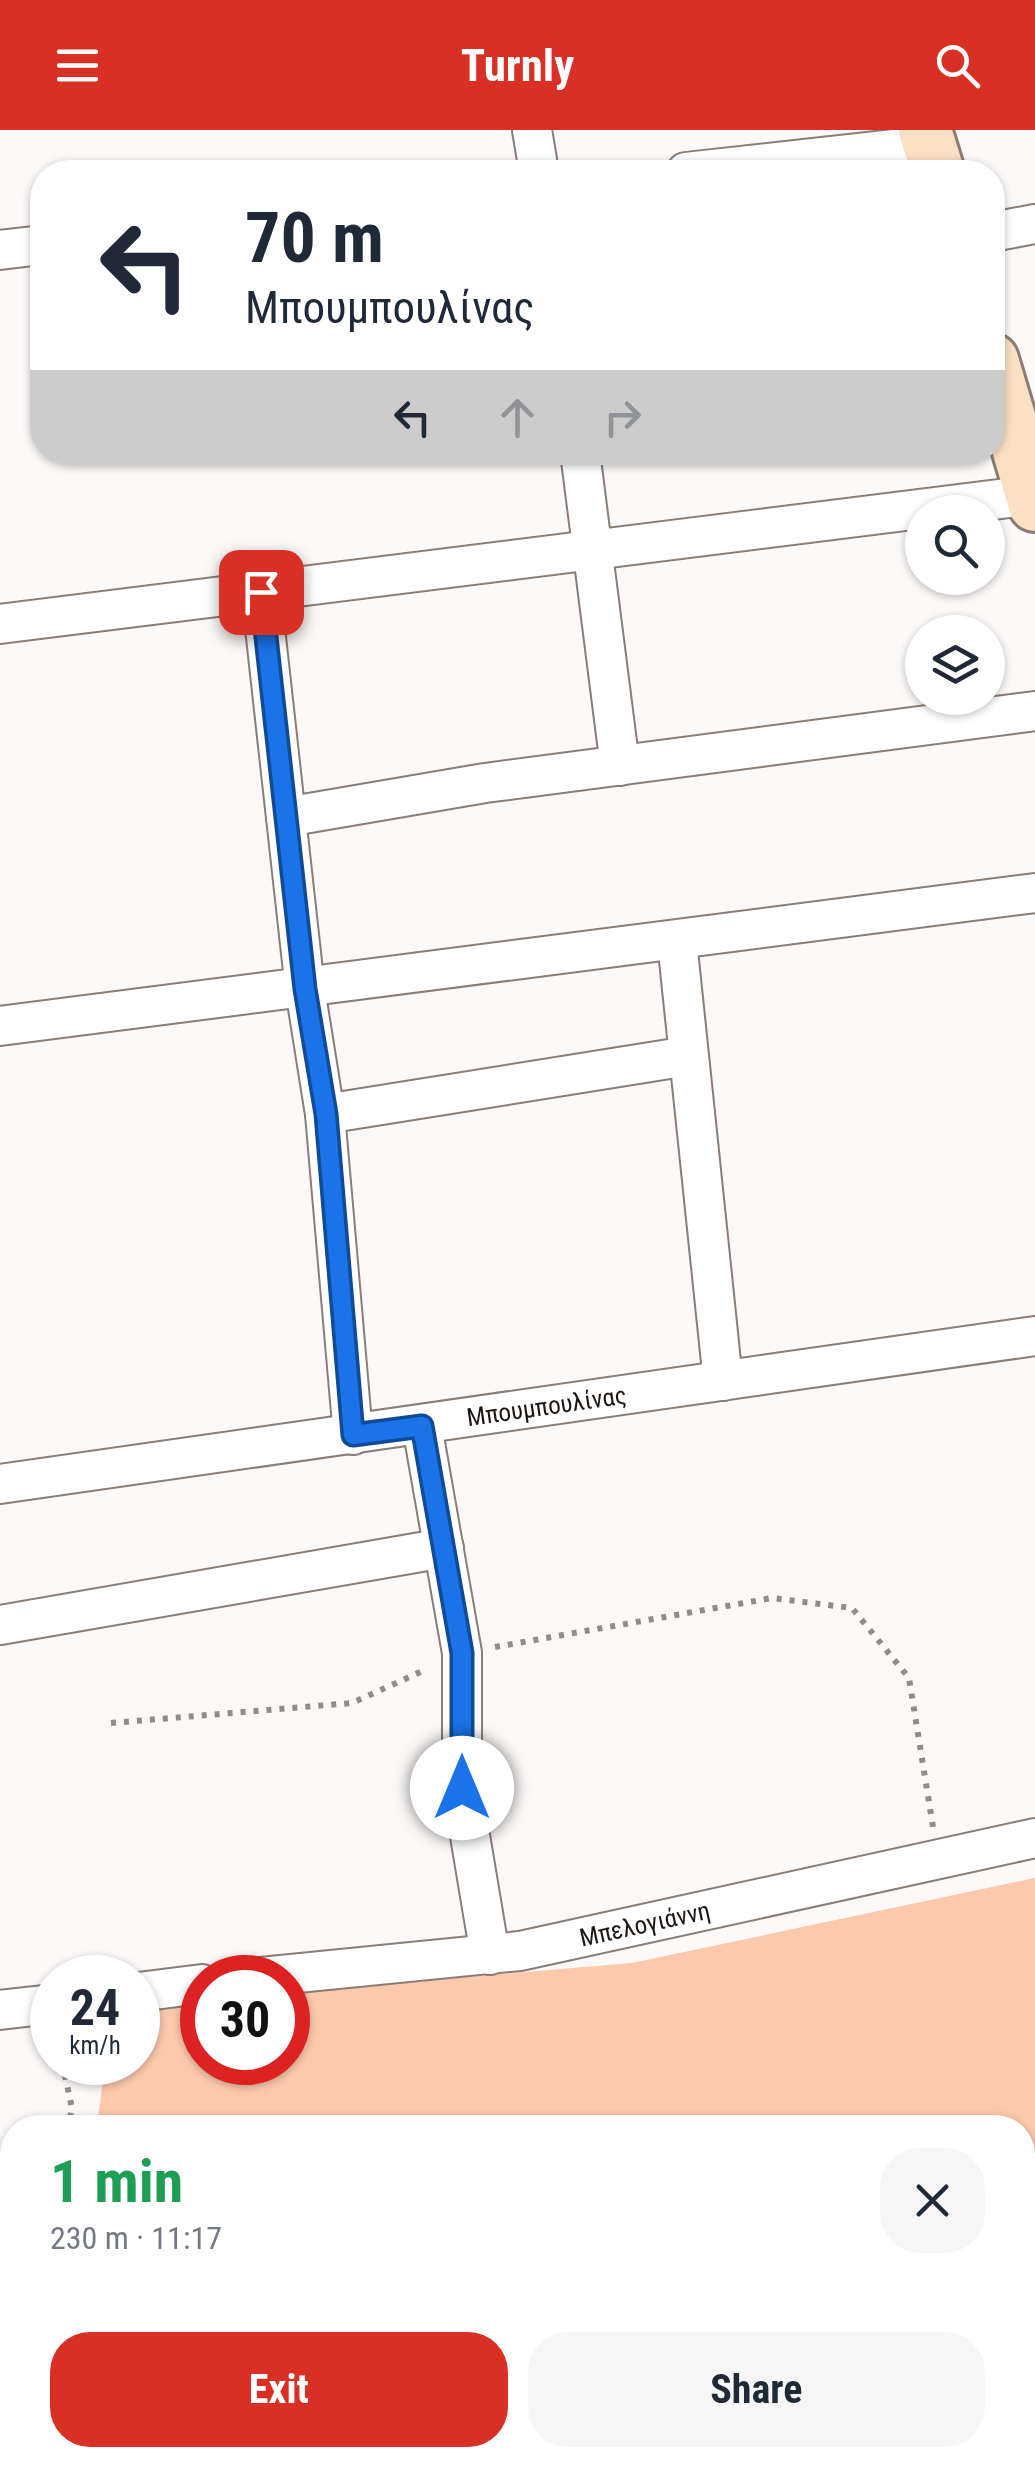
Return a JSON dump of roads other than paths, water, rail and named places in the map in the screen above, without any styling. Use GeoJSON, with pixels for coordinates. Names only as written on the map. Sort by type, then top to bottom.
{"type":"FeatureCollection","features":[{"type":"Feature","properties":{"kind":"street"},"geometry":{"type":"LineString","coordinates":[[532,130],[537,160]]}},
{"type":"Feature","properties":{"kind":"street"},"geometry":{"type":"LineString","coordinates":[[814,160],[931,149]]}},
{"type":"Feature","properties":{"kind":"street"},"geometry":{"type":"LineString","coordinates":[[1005,230],[1035,224]]}},
{"type":"Feature","properties":{"kind":"street"},"geometry":{"type":"LineString","coordinates":[[0,250],[30,246]]}},
{"type":"Feature","properties":{"kind":"street"},"geometry":{"type":"LineString","coordinates":[[0,624],[594,549],[1034,500],[1024,432],[1005,389]]}},
{"type":"Feature","properties":{"kind":"street"},"geometry":{"type":"LineString","coordinates":[[582,465],[620,766]]}},
{"type":"Feature","properties":{"kind":"street"},"geometry":{"type":"LineString","coordinates":[[261,592],[305,989],[326,1114],[353,1435]]}},
{"type":"Feature","properties":{"kind":"street"},"geometry":{"type":"LineString","coordinates":[[286,816],[1035,710]]}},
{"type":"Feature","properties":{"kind":"street"},"geometry":{"type":"LineString","coordinates":[[0,1026],[1035,893]]}},
{"type":"Feature","properties":{"kind":"street"},"geometry":{"type":"LineString","coordinates":[[677,941],[723,1381]]}},
{"type":"Feature","properties":{"kind":"street"},"geometry":{"type":"LineString","coordinates":[[326,1114],[688,1056]]}},
{"type":"Feature","properties":{"kind":"street","name":"Μπουμπουλίνας"},"geometry":{"type":"LineString","coordinates":[[0,1484],[1035,1336]]}},
{"type":"Feature","properties":{"kind":"street"},"geometry":{"type":"LineString","coordinates":[[422,1426],[462,1653],[462,1788],[490,1955]]}},
{"type":"Feature","properties":{"kind":"street"},"geometry":{"type":"LineString","coordinates":[[0,1625],[444,1548]]}},
{"type":"Feature","properties":{"kind":"street","name":"Μπελογιάννη"},"geometry":{"type":"LineString","coordinates":[[310,1972],[490,1955],[1035,1838]]}},
{"type":"Feature","properties":{"kind":"street"},"geometry":{"type":"LineString","coordinates":[[0,2010],[30,2007]]}}]}
